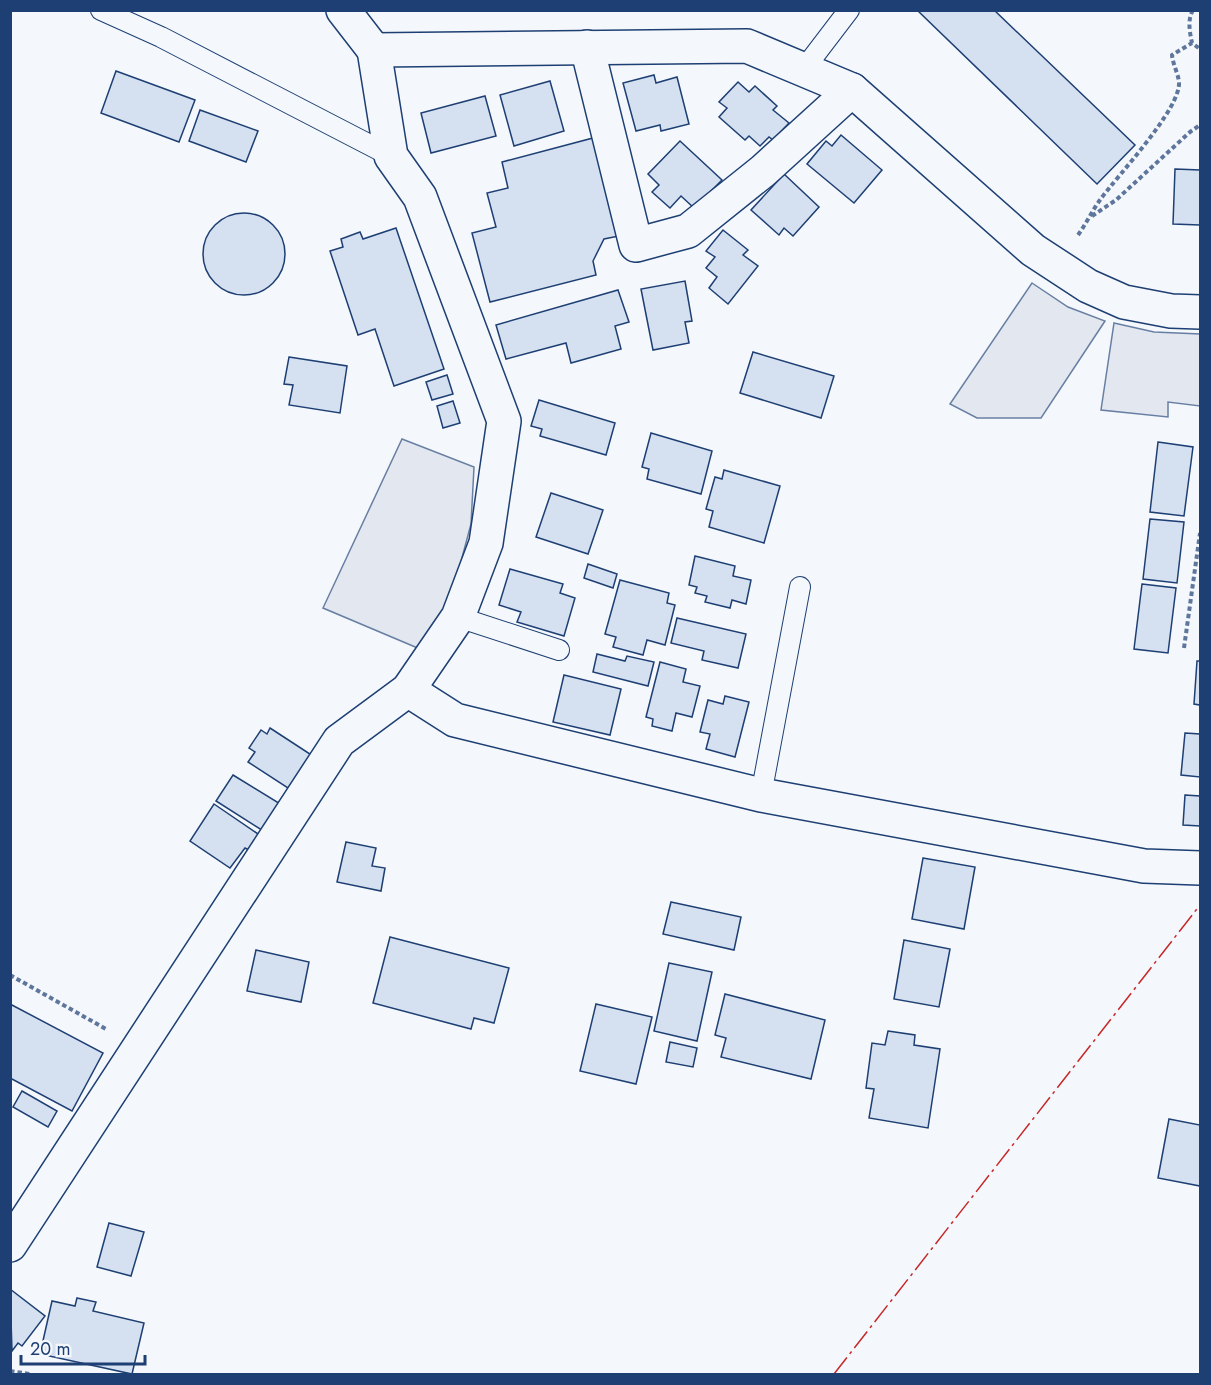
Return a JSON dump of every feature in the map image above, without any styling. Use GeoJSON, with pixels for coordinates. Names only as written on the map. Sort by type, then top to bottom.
{"type":"FeatureCollection","features":[{"type":"Feature","properties":{"kind":"street"},"geometry":{"type":"LineString","coordinates":[[10,1245],[339,741],[408,690],[458,617],[486,543],[504,421],[420,197],[391,156],[374,50],[343,10]]}},
{"type":"Feature","properties":{"kind":"street"},"geometry":{"type":"LineString","coordinates":[[374,50],[747,46],[852,90],[1033,250],[1088,286],[1124,303],[1171,311],[1200,312]]}},
{"type":"Feature","properties":{"kind":"street"},"geometry":{"type":"LineString","coordinates":[[587,47],[636,245],[688,231],[763,171],[852,90]]}},
{"type":"Feature","properties":{"kind":"street"},"geometry":{"type":"LineString","coordinates":[[408,690],[455,720],[761,795],[1144,866],[1200,868]]}},
{"type":"Feature","properties":{"kind":"lane"},"geometry":{"type":"LineString","coordinates":[[101,10],[161,37],[391,156]]}},
{"type":"Feature","properties":{"kind":"lane"},"geometry":{"type":"LineString","coordinates":[[804,69],[849,10]]}},
{"type":"Feature","properties":{"kind":"lane"},"geometry":{"type":"LineString","coordinates":[[761,795],[800,587]]}},
{"type":"Feature","properties":{"kind":"lane"},"geometry":{"type":"LineString","coordinates":[[458,617],[559,651]]}},
{"type":"Feature","properties":{"kind":"path"},"geometry":{"type":"LineString","coordinates":[[1193,10],[1190,24],[1192,43],[1200,49]]}},
{"type":"Feature","properties":{"kind":"path"},"geometry":{"type":"LineString","coordinates":[[1056,265],[1100,200],[1166,115],[1176,96],[1179,82],[1172,55],[1192,43]]}},
{"type":"Feature","properties":{"kind":"path"},"geometry":{"type":"LineString","coordinates":[[1089,218],[1116,200],[1200,125]]}},
{"type":"Feature","properties":{"kind":"path"},"geometry":{"type":"LineString","coordinates":[[1184,648],[1200,533]]}},
{"type":"Feature","properties":{"kind":"path"},"geometry":{"type":"LineString","coordinates":[[10,975],[138,1047]]}},
{"type":"Feature","properties":{"kind":"path"},"geometry":{"type":"LineString","coordinates":[[10,1371],[30,1374]]}},
{"type":"Feature","properties":{"kind":"shaded area"},"geometry":{"type":"Polygon","coordinates":[[[1032,283],[1068,307],[1105,321],[1041,418],[977,418],[950,404],[1032,283]]]}},
{"type":"Feature","properties":{"kind":"shaded area"},"geometry":{"type":"Polygon","coordinates":[[[1114,323],[1154,332],[1200,334],[1200,406],[1168,402],[1168,417],[1101,410],[1114,323]]]}},
{"type":"Feature","properties":{"kind":"shaded area"},"geometry":{"type":"Polygon","coordinates":[[[402,439],[474,467],[471,524],[459,569],[444,610],[420,649],[323,608],[402,439]]]}},
{"type":"Feature","properties":{"kind":"building"},"geometry":{"type":"Polygon","coordinates":[[[917,10],[994,10],[1135,145],[1097,184],[917,10]]]}},
{"type":"Feature","properties":{"kind":"building"},"geometry":{"type":"Polygon","coordinates":[[[116,71],[195,100],[179,142],[101,113],[116,71]]]}},
{"type":"Feature","properties":{"kind":"building"},"geometry":{"type":"Polygon","coordinates":[[[654,75],[656,83],[677,77],[689,124],[661,131],[660,125],[636,131],[623,83],[654,75]]]}},
{"type":"Feature","properties":{"kind":"building"},"geometry":{"type":"Polygon","coordinates":[[[550,81],[564,131],[514,146],[500,95],[550,81]]]}},
{"type":"Feature","properties":{"kind":"building"},"geometry":{"type":"Polygon","coordinates":[[[738,82],[749,92],[755,86],[777,106],[773,110],[789,123],[773,140],[769,137],[760,146],[749,136],[745,140],[719,117],[727,108],[719,102],[738,82]]]}},
{"type":"Feature","properties":{"kind":"building"},"geometry":{"type":"Polygon","coordinates":[[[485,96],[496,136],[431,153],[421,113],[485,96]]]}},
{"type":"Feature","properties":{"kind":"building"},"geometry":{"type":"Polygon","coordinates":[[[200,110],[258,131],[246,162],[189,141],[200,110]]]}},
{"type":"Feature","properties":{"kind":"building"},"geometry":{"type":"Polygon","coordinates":[[[841,135],[882,170],[854,203],[807,164],[826,141],[832,146],[841,135]]]}},
{"type":"Feature","properties":{"kind":"building"},"geometry":{"type":"Polygon","coordinates":[[[593,138],[619,236],[604,239],[593,261],[596,275],[490,302],[472,233],[496,227],[487,193],[508,188],[502,162],[593,138]]]}},
{"type":"Feature","properties":{"kind":"building"},"geometry":{"type":"Polygon","coordinates":[[[680,141],[722,180],[694,208],[681,196],[670,208],[652,192],[659,185],[648,174],[680,141]]]}},
{"type":"Feature","properties":{"kind":"building"},"geometry":{"type":"Polygon","coordinates":[[[1175,169],[1200,170],[1200,225],[1173,224],[1175,169]]]}},
{"type":"Feature","properties":{"kind":"building"},"geometry":{"type":"Polygon","coordinates":[[[784,174],[819,207],[793,236],[784,228],[779,235],[751,210],[784,174]]]}},
{"type":"Feature","properties":{"kind":"building"},"geometry":{"type":"Polygon","coordinates":[[[244,213],[260,216],[273,225],[282,238],[285,254],[282,270],[273,283],[260,292],[244,295],[228,292],[215,283],[206,270],[203,254],[206,238],[215,225],[228,216],[244,213]]]}},
{"type":"Feature","properties":{"kind":"building"},"geometry":{"type":"Polygon","coordinates":[[[396,228],[444,369],[394,386],[375,329],[358,335],[330,251],[343,247],[341,239],[360,232],[363,239],[396,228]]]}},
{"type":"Feature","properties":{"kind":"building"},"geometry":{"type":"Polygon","coordinates":[[[723,230],[748,250],[743,255],[758,266],[728,304],[709,288],[717,277],[706,268],[715,257],[706,251],[723,230]]]}},
{"type":"Feature","properties":{"kind":"building"},"geometry":{"type":"Polygon","coordinates":[[[685,281],[692,321],[685,322],[689,343],[653,350],[641,289],[685,281]]]}},
{"type":"Feature","properties":{"kind":"building"},"geometry":{"type":"Polygon","coordinates":[[[618,290],[629,322],[615,326],[621,349],[571,363],[566,343],[506,359],[496,325],[618,290]]]}},
{"type":"Feature","properties":{"kind":"building"},"geometry":{"type":"Polygon","coordinates":[[[753,352],[834,376],[821,418],[740,393],[753,352]]]}},
{"type":"Feature","properties":{"kind":"building"},"geometry":{"type":"Polygon","coordinates":[[[289,357],[347,366],[340,413],[289,405],[293,385],[284,384],[289,357]]]}},
{"type":"Feature","properties":{"kind":"building"},"geometry":{"type":"Polygon","coordinates":[[[447,375],[453,394],[432,400],[426,382],[447,375]]]}},
{"type":"Feature","properties":{"kind":"building"},"geometry":{"type":"Polygon","coordinates":[[[539,400],[615,423],[606,455],[540,436],[542,429],[531,426],[539,400]]]}},
{"type":"Feature","properties":{"kind":"building"},"geometry":{"type":"Polygon","coordinates":[[[453,401],[460,423],[443,428],[437,406],[453,401]]]}},
{"type":"Feature","properties":{"kind":"building"},"geometry":{"type":"Polygon","coordinates":[[[651,433],[712,451],[701,494],[647,479],[649,469],[642,467],[651,433]]]}},
{"type":"Feature","properties":{"kind":"building"},"geometry":{"type":"Polygon","coordinates":[[[1158,442],[1193,447],[1184,516],[1150,512],[1158,442]]]}},
{"type":"Feature","properties":{"kind":"building"},"geometry":{"type":"Polygon","coordinates":[[[724,470],[780,486],[764,543],[709,527],[713,511],[706,509],[715,477],[722,479],[724,470]]]}},
{"type":"Feature","properties":{"kind":"building"},"geometry":{"type":"Polygon","coordinates":[[[551,493],[603,510],[588,554],[536,537],[551,493]]]}},
{"type":"Feature","properties":{"kind":"building"},"geometry":{"type":"Polygon","coordinates":[[[1150,519],[1184,522],[1177,583],[1143,579],[1150,519]]]}},
{"type":"Feature","properties":{"kind":"building"},"geometry":{"type":"Polygon","coordinates":[[[695,556],[735,566],[733,576],[751,580],[746,604],[732,600],[730,608],[705,602],[707,596],[695,593],[697,587],[689,585],[695,556]]]}},
{"type":"Feature","properties":{"kind":"building"},"geometry":{"type":"Polygon","coordinates":[[[588,564],[617,574],[613,588],[584,578],[588,564]]]}},
{"type":"Feature","properties":{"kind":"building"},"geometry":{"type":"Polygon","coordinates":[[[510,569],[563,584],[560,593],[575,598],[564,636],[517,622],[521,612],[499,605],[510,569]]]}},
{"type":"Feature","properties":{"kind":"building"},"geometry":{"type":"Polygon","coordinates":[[[620,580],[669,593],[667,603],[675,605],[665,645],[647,640],[643,655],[613,647],[616,637],[605,634],[620,580]]]}},
{"type":"Feature","properties":{"kind":"building"},"geometry":{"type":"Polygon","coordinates":[[[1142,584],[1176,588],[1168,653],[1134,649],[1142,584]]]}},
{"type":"Feature","properties":{"kind":"building"},"geometry":{"type":"Polygon","coordinates":[[[677,618],[746,634],[738,668],[702,660],[704,651],[671,643],[677,618]]]}},
{"type":"Feature","properties":{"kind":"building"},"geometry":{"type":"Polygon","coordinates":[[[597,654],[625,661],[627,656],[654,662],[648,686],[593,672],[597,654]]]}},
{"type":"Feature","properties":{"kind":"building"},"geometry":{"type":"Polygon","coordinates":[[[1197,661],[1200,661],[1200,705],[1194,704],[1197,661]]]}},
{"type":"Feature","properties":{"kind":"building"},"geometry":{"type":"Polygon","coordinates":[[[660,662],[686,669],[683,682],[700,686],[692,717],[676,713],[672,731],[652,726],[653,719],[646,717],[660,662]]]}},
{"type":"Feature","properties":{"kind":"building"},"geometry":{"type":"Polygon","coordinates":[[[564,675],[621,689],[610,735],[553,722],[564,675]]]}},
{"type":"Feature","properties":{"kind":"building"},"geometry":{"type":"Polygon","coordinates":[[[725,696],[749,702],[735,757],[706,749],[710,734],[700,732],[708,700],[723,704],[725,696]]]}},
{"type":"Feature","properties":{"kind":"building"},"geometry":{"type":"Polygon","coordinates":[[[270,728],[313,756],[291,790],[248,762],[255,752],[249,748],[261,730],[267,734],[270,728]]]}},
{"type":"Feature","properties":{"kind":"building"},"geometry":{"type":"Polygon","coordinates":[[[1185,733],[1200,734],[1200,777],[1181,775],[1185,733]]]}},
{"type":"Feature","properties":{"kind":"building"},"geometry":{"type":"Polygon","coordinates":[[[233,775],[282,805],[265,832],[216,801],[233,775]]]}},
{"type":"Feature","properties":{"kind":"building"},"geometry":{"type":"Polygon","coordinates":[[[1185,795],[1200,796],[1200,826],[1183,825],[1185,795]]]}},
{"type":"Feature","properties":{"kind":"building"},"geometry":{"type":"Polygon","coordinates":[[[214,804],[261,836],[251,851],[245,848],[230,868],[190,841],[214,804]]]}},
{"type":"Feature","properties":{"kind":"building"},"geometry":{"type":"Polygon","coordinates":[[[346,842],[376,848],[372,866],[385,868],[381,891],[337,882],[346,842]]]}},
{"type":"Feature","properties":{"kind":"building"},"geometry":{"type":"Polygon","coordinates":[[[923,858],[975,867],[964,929],[912,919],[923,858]]]}},
{"type":"Feature","properties":{"kind":"building"},"geometry":{"type":"Polygon","coordinates":[[[671,902],[741,917],[734,950],[663,934],[671,902]]]}},
{"type":"Feature","properties":{"kind":"building"},"geometry":{"type":"Polygon","coordinates":[[[390,937],[509,968],[494,1023],[474,1018],[471,1029],[373,1003],[390,937]]]}},
{"type":"Feature","properties":{"kind":"building"},"geometry":{"type":"Polygon","coordinates":[[[904,940],[950,949],[939,1007],[894,999],[904,940]]]}},
{"type":"Feature","properties":{"kind":"building"},"geometry":{"type":"Polygon","coordinates":[[[256,950],[309,962],[301,1002],[247,991],[256,950]]]}},
{"type":"Feature","properties":{"kind":"building"},"geometry":{"type":"Polygon","coordinates":[[[669,963],[712,972],[697,1041],[654,1031],[669,963]]]}},
{"type":"Feature","properties":{"kind":"building"},"geometry":{"type":"Polygon","coordinates":[[[725,994],[825,1020],[811,1079],[721,1057],[726,1038],[715,1035],[725,994]]]}},
{"type":"Feature","properties":{"kind":"building"},"geometry":{"type":"Polygon","coordinates":[[[10,1004],[103,1053],[72,1111],[10,1078],[10,1004]]]}},
{"type":"Feature","properties":{"kind":"building"},"geometry":{"type":"Polygon","coordinates":[[[596,1004],[652,1017],[636,1084],[580,1071],[596,1004]]]}},
{"type":"Feature","properties":{"kind":"building"},"geometry":{"type":"Polygon","coordinates":[[[888,1031],[915,1035],[914,1045],[940,1049],[928,1128],[869,1118],[874,1089],[866,1088],[872,1043],[885,1045],[888,1031]]]}},
{"type":"Feature","properties":{"kind":"building"},"geometry":{"type":"Polygon","coordinates":[[[670,1042],[697,1048],[693,1067],[666,1062],[670,1042]]]}},
{"type":"Feature","properties":{"kind":"building"},"geometry":{"type":"Polygon","coordinates":[[[22,1091],[57,1111],[48,1127],[13,1107],[22,1091]]]}},
{"type":"Feature","properties":{"kind":"building"},"geometry":{"type":"Polygon","coordinates":[[[1169,1119],[1200,1125],[1200,1186],[1158,1178],[1169,1119]]]}},
{"type":"Feature","properties":{"kind":"building"},"geometry":{"type":"Polygon","coordinates":[[[109,1223],[144,1232],[131,1276],[97,1267],[109,1223]]]}},
{"type":"Feature","properties":{"kind":"building"},"geometry":{"type":"Polygon","coordinates":[[[10,1289],[45,1316],[22,1346],[18,1343],[12,1351],[10,1289]]]}},
{"type":"Feature","properties":{"kind":"building"},"geometry":{"type":"Polygon","coordinates":[[[77,1298],[96,1302],[93,1311],[144,1323],[132,1374],[40,1354],[52,1301],[75,1306],[77,1298]]]}},
{"type":"Feature","properties":{"kind":"power"},"geometry":{"type":"LineString","coordinates":[[834,1374],[1200,905]]}}]}
